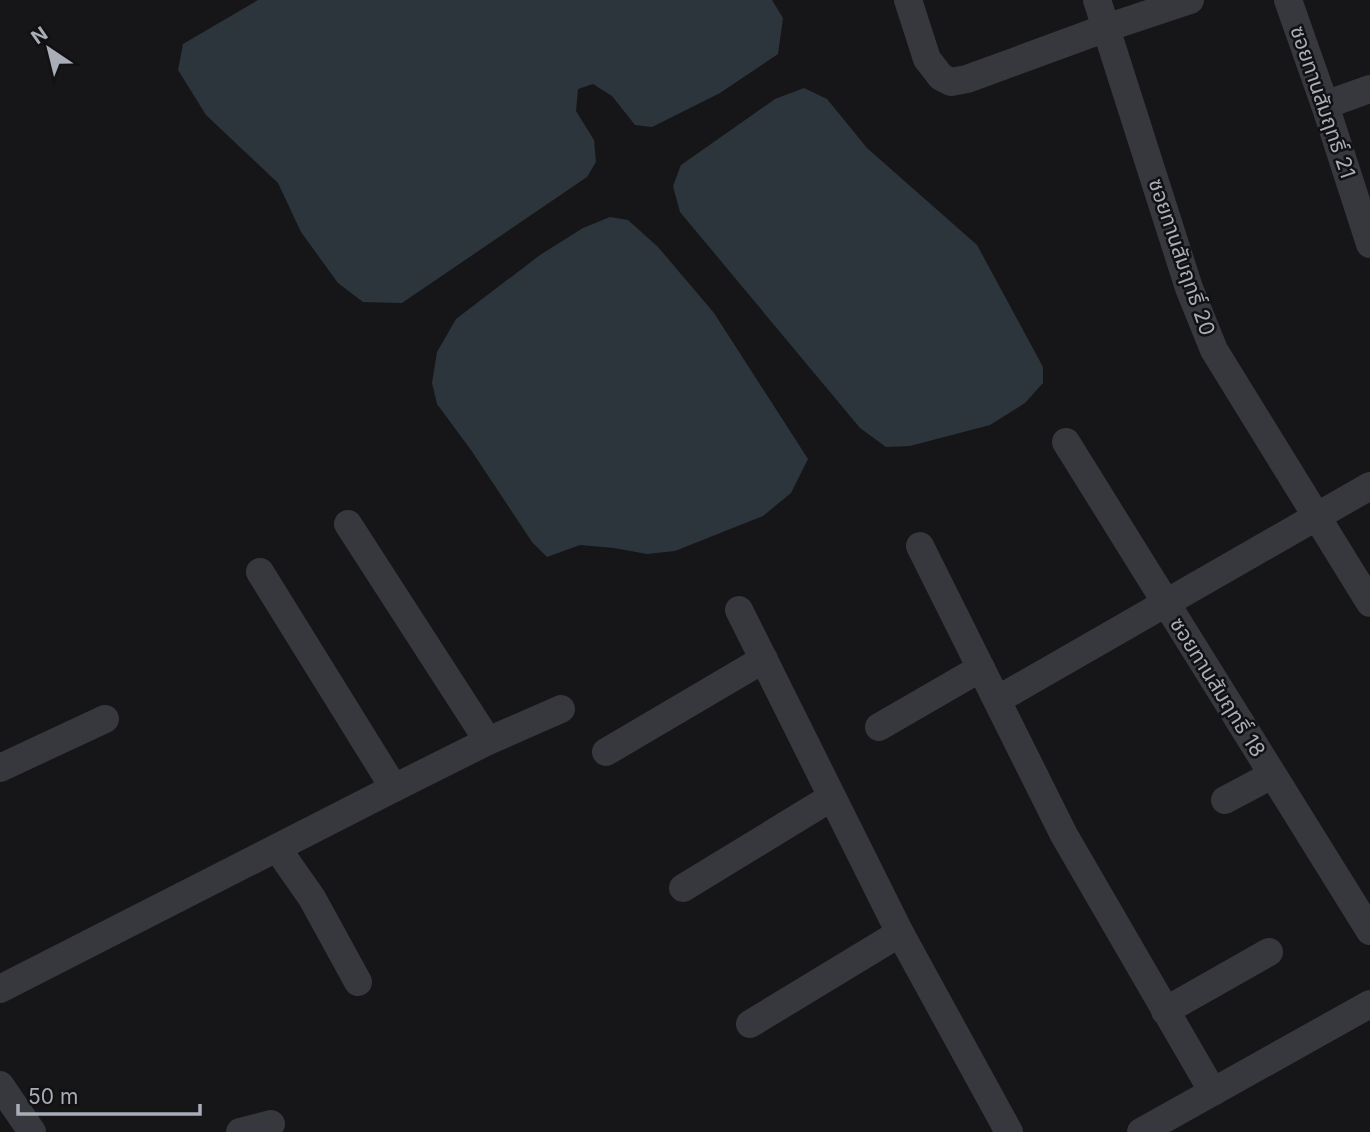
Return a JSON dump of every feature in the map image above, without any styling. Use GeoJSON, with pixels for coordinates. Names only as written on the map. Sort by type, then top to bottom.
{"type":"FeatureCollection","features":[{"type":"Feature","properties":{"kind":"street"},"geometry":{"type":"LineString","coordinates":[[908,0],[927,58],[941,77],[951,82],[967,79],[1190,0]]}},
{"type":"Feature","properties":{"kind":"street","name":"ซอยทานสัมฤทธิ์ 20"},"geometry":{"type":"LineString","coordinates":[[1097,0],[1189,288],[1214,349],[1370,603]]}},
{"type":"Feature","properties":{"kind":"street","name":"ซอยทานสัมฤทธิ์ 21"},"geometry":{"type":"LineString","coordinates":[[1288,0],[1370,244]]}},
{"type":"Feature","properties":{"kind":"street"},"geometry":{"type":"LineString","coordinates":[[1325,105],[1370,89]]}},
{"type":"Feature","properties":{"kind":"street","name":"ซอยทานสัมฤทธิ์ 18"},"geometry":{"type":"LineString","coordinates":[[1066,442],[1370,931]]}},
{"type":"Feature","properties":{"kind":"street"},"geometry":{"type":"LineString","coordinates":[[997,700],[1370,486]]}},
{"type":"Feature","properties":{"kind":"street"},"geometry":{"type":"LineString","coordinates":[[348,524],[488,741]]}},
{"type":"Feature","properties":{"kind":"street"},"geometry":{"type":"LineString","coordinates":[[920,546],[1064,835],[1213,1092]]}},
{"type":"Feature","properties":{"kind":"street"},"geometry":{"type":"LineString","coordinates":[[260,572],[394,788]]}},
{"type":"Feature","properties":{"kind":"street"},"geometry":{"type":"LineString","coordinates":[[739,610],[900,933],[1009,1132]]}},
{"type":"Feature","properties":{"kind":"street"},"geometry":{"type":"LineString","coordinates":[[606,752],[764,659]]}},
{"type":"Feature","properties":{"kind":"street"},"geometry":{"type":"LineString","coordinates":[[879,727],[981,668]]}},
{"type":"Feature","properties":{"kind":"street"},"geometry":{"type":"LineString","coordinates":[[0,989],[488,741],[561,709]]}},
{"type":"Feature","properties":{"kind":"street"},"geometry":{"type":"LineString","coordinates":[[0,768],[105,719]]}},
{"type":"Feature","properties":{"kind":"street"},"geometry":{"type":"LineString","coordinates":[[1225,800],[1272,775]]}},
{"type":"Feature","properties":{"kind":"street"},"geometry":{"type":"LineString","coordinates":[[683,888],[832,797]]}},
{"type":"Feature","properties":{"kind":"street"},"geometry":{"type":"LineString","coordinates":[[277,848],[312,898],[358,982]]}},
{"type":"Feature","properties":{"kind":"street"},"geometry":{"type":"LineString","coordinates":[[750,1024],[900,933]]}},
{"type":"Feature","properties":{"kind":"street"},"geometry":{"type":"LineString","coordinates":[[1166,1011],[1269,952]]}},
{"type":"Feature","properties":{"kind":"street"},"geometry":{"type":"LineString","coordinates":[[1141,1132],[1370,1004]]}},
{"type":"Feature","properties":{"kind":"street"},"geometry":{"type":"LineString","coordinates":[[0,1085],[32,1132]]}},
{"type":"Feature","properties":{"kind":"street"},"geometry":{"type":"LineString","coordinates":[[240,1132],[271,1124]]}},
{"type":"Feature","properties":{"kind":"shaded area"},"geometry":{"type":"Polygon","coordinates":[[[258,0],[772,0],[783,18],[778,54],[720,93],[652,127],[635,125],[612,96],[593,84],[578,89],[576,111],[594,140],[596,162],[587,177],[402,303],[363,302],[338,283],[301,232],[278,183],[206,115],[178,70],[183,44],[258,0]]]}},
{"type":"Feature","properties":{"kind":"shaded area"},"geometry":{"type":"Polygon","coordinates":[[[804,88],[827,99],[867,148],[977,245],[1043,367],[1043,383],[1025,403],[990,425],[910,446],[886,447],[860,428],[680,212],[673,186],[681,165],[775,99],[804,88]]]}},
{"type":"Feature","properties":{"kind":"shaded area"},"geometry":{"type":"Polygon","coordinates":[[[610,217],[628,220],[658,247],[714,313],[808,459],[791,493],[763,516],[675,551],[647,554],[580,545],[547,557],[532,542],[437,404],[432,383],[437,352],[456,319],[540,255],[583,228],[610,217]]]}}]}
